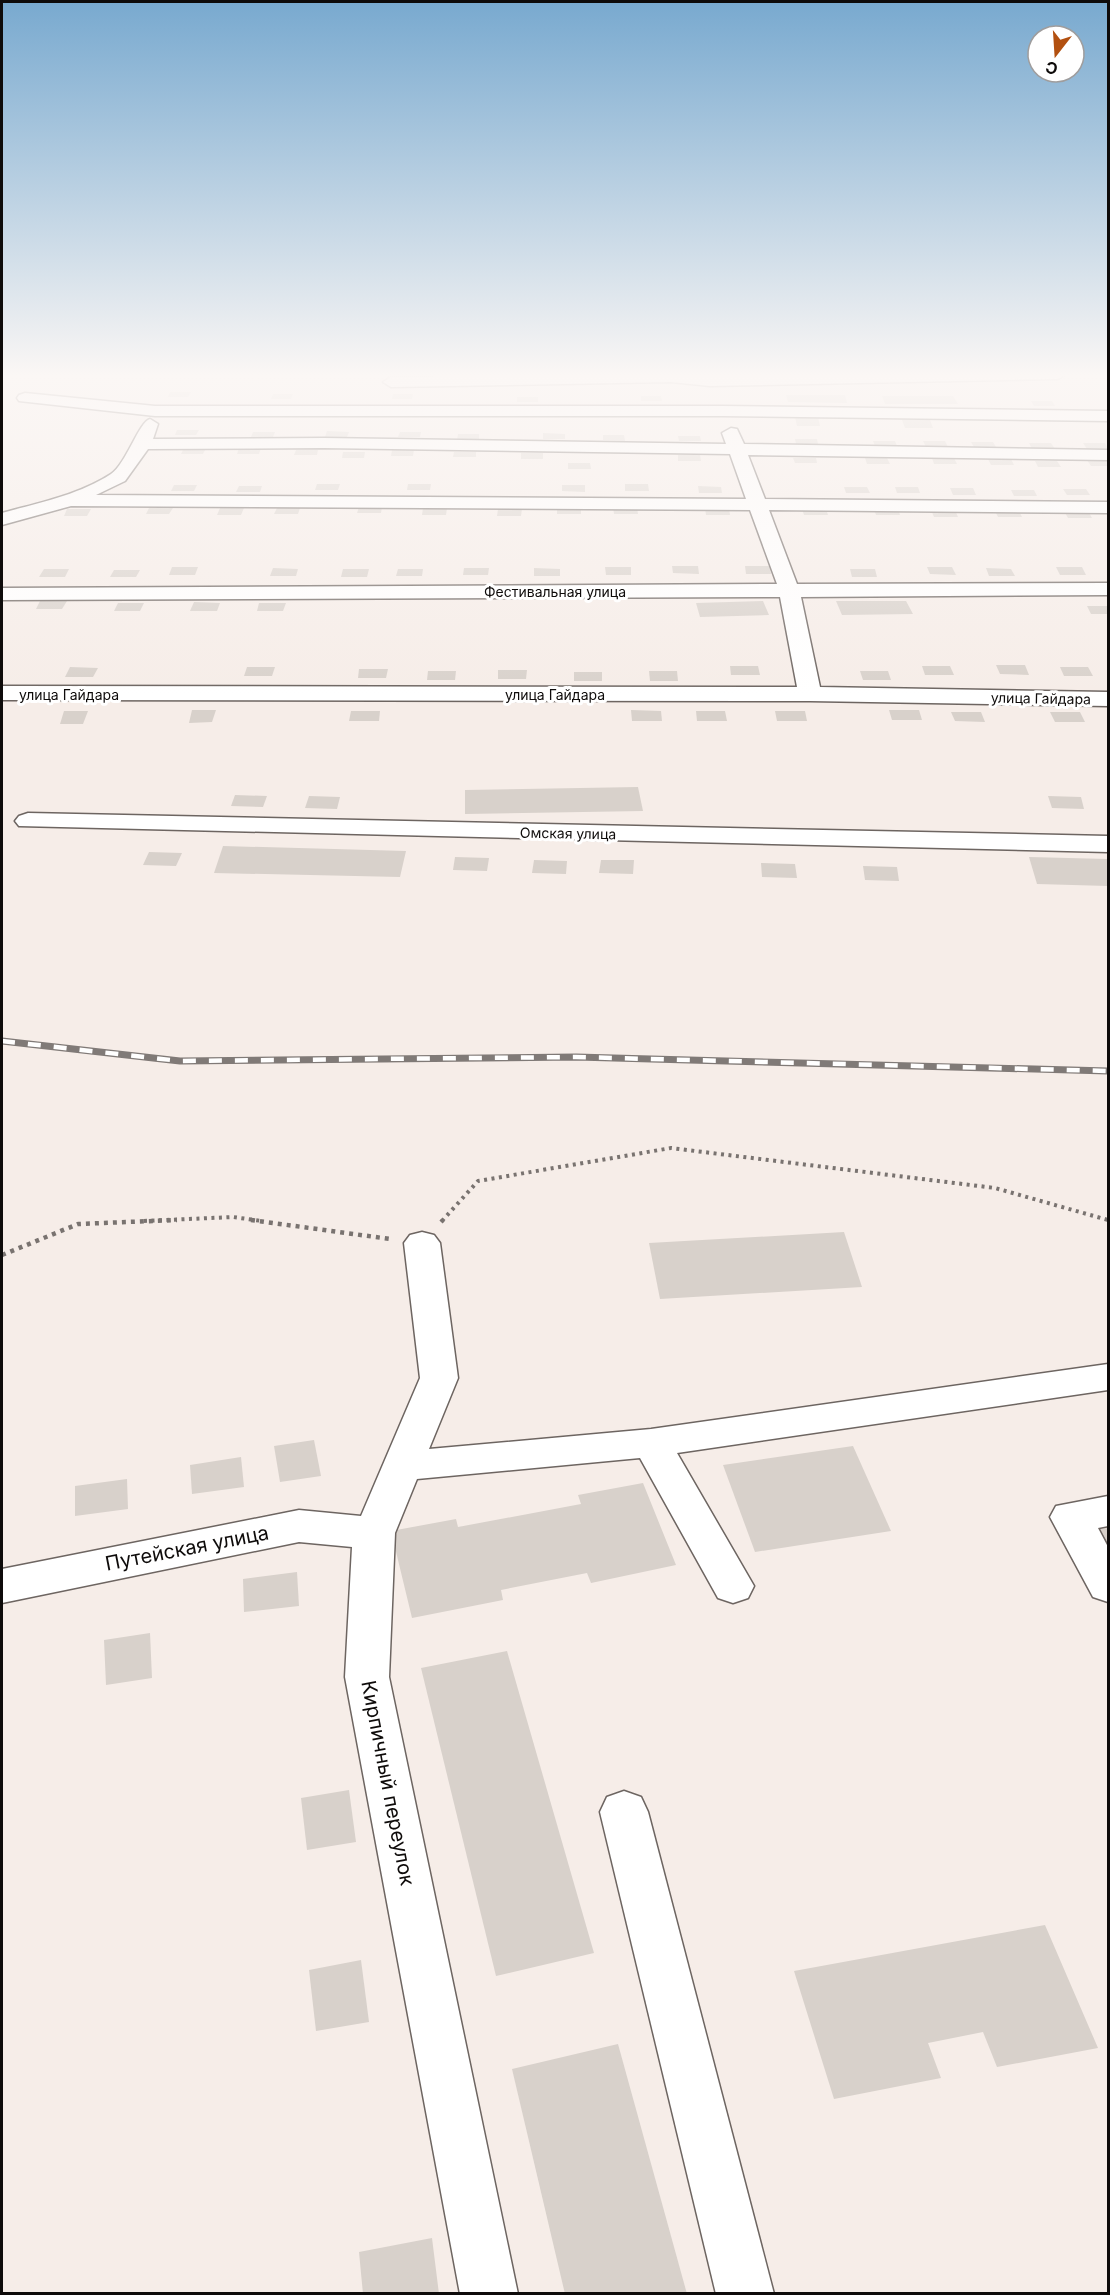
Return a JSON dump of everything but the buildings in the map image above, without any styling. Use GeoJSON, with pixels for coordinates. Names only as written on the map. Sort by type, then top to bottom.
{"type":"FeatureCollection","features":[{"type":"Feature","properties":{"kind":"street"},"geometry":{"type":"LineString","coordinates":[[2,519],[70,500],[110,481]]}},
{"type":"Feature","properties":{"kind":"street"},"geometry":{"type":"LineString","coordinates":[[749,481],[789,589],[810,694]]}},
{"type":"Feature","properties":{"kind":"street"},"geometry":{"type":"LineString","coordinates":[[70,500],[1108,507]]}},
{"type":"Feature","properties":{"kind":"street","name":"Фестивальная улица"},"geometry":{"type":"LineString","coordinates":[[2,594],[1108,589]]}},
{"type":"Feature","properties":{"kind":"street","name":"улица Гайдара"},"geometry":{"type":"LineString","coordinates":[[2,693],[810,694],[1108,699]]}},
{"type":"Feature","properties":{"kind":"street","name":"Омская улица"},"geometry":{"type":"LineString","coordinates":[[28,821],[1108,844]]}},
{"type":"Feature","properties":{"kind":"street","name":"Кирпичный переулок"},"geometry":{"type":"LineString","coordinates":[[422,1243],[439,1378],[374,1533],[367,1677],[489,2294]]}},
{"type":"Feature","properties":{"kind":"street"},"geometry":{"type":"LineString","coordinates":[[404,1466],[651,1443],[1108,1377]]}},
{"type":"Feature","properties":{"kind":"street"},"geometry":{"type":"LineString","coordinates":[[651,1443],[733,1586]]}},
{"type":"Feature","properties":{"kind":"street"},"geometry":{"type":"LineString","coordinates":[[1108,1510],[1071,1517],[1108,1585]]}},
{"type":"Feature","properties":{"kind":"street","name":"Путейская улица"},"geometry":{"type":"LineString","coordinates":[[2,1586],[298,1526],[374,1533]]}},
{"type":"Feature","properties":{"kind":"street"},"geometry":{"type":"LineString","coordinates":[[624,1812],[745,2294]]}},
{"type":"Feature","properties":{"kind":"path"},"geometry":{"type":"LineString","coordinates":[[2,1255],[78,1224],[233,1217],[422,1243],[478,1181],[671,1148],[995,1188],[1108,1220]]}},
{"type":"Feature","properties":{"kind":"railway"},"geometry":{"type":"LineString","coordinates":[[2,1041],[180,1061],[576,1057],[1108,1071]]}}]}
